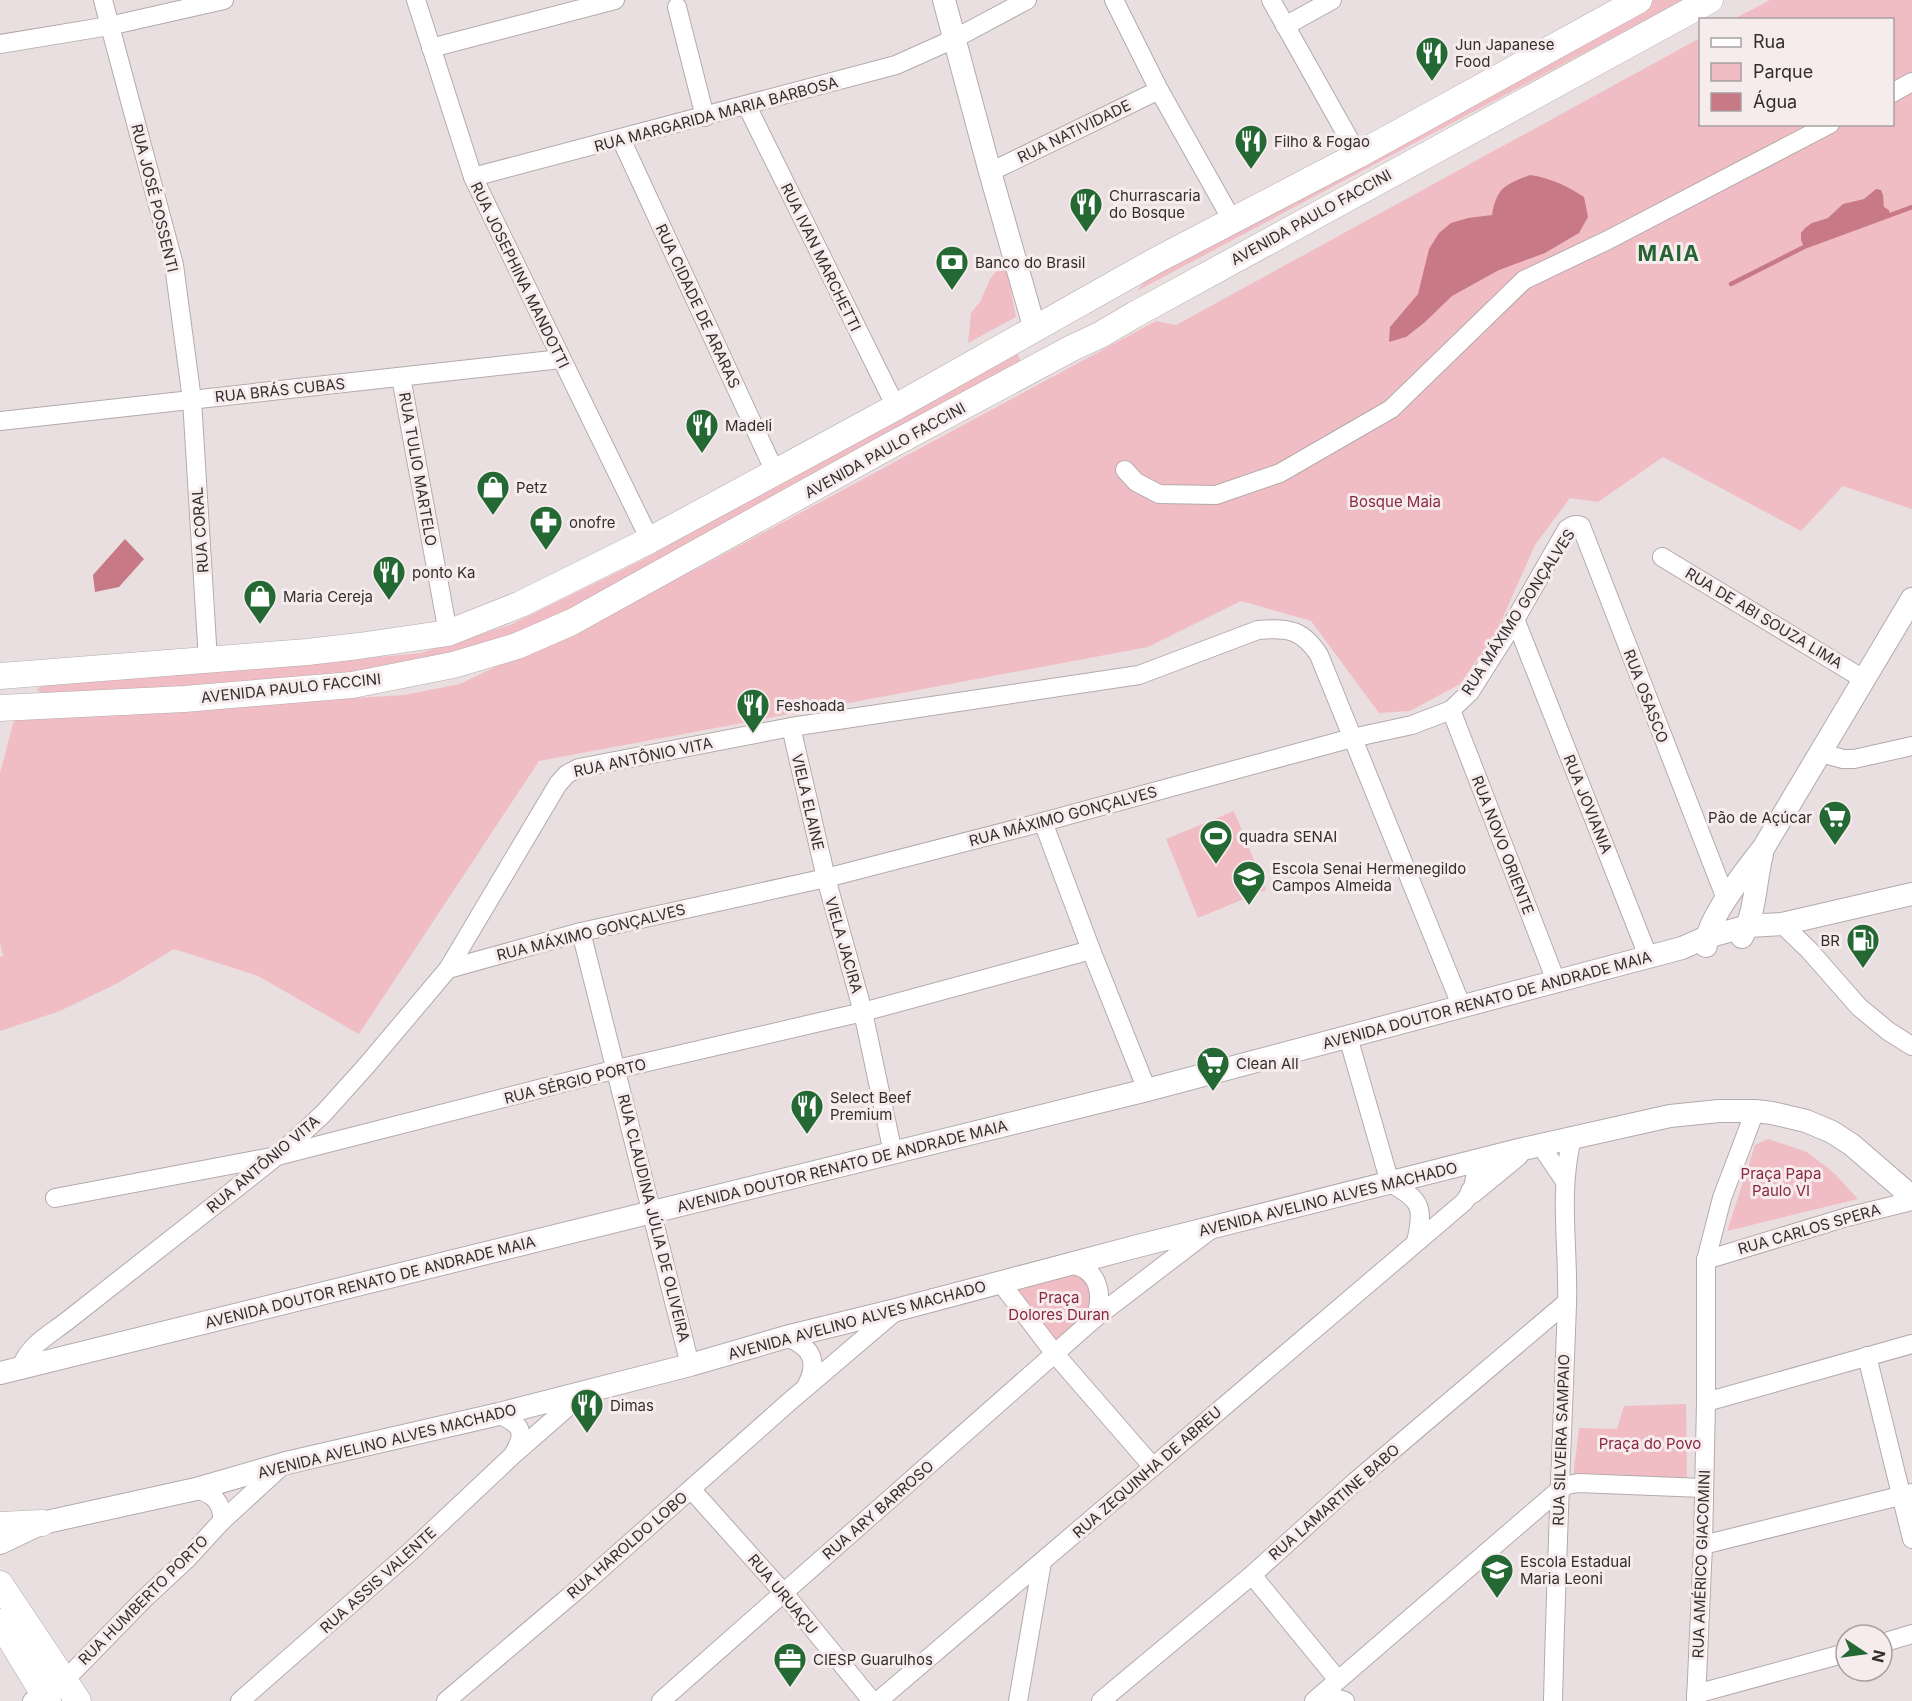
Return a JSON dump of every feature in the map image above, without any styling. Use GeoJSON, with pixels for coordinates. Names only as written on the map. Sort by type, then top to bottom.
{"type":"FeatureCollection","features":[{"type":"Feature","properties":{"kind":"main road"},"geometry":{"type":"LineString","coordinates":[[0,676],[308,652],[448,633],[521,604],[650,540],[896,407],[1155,261],[1358,155],[1638,0]]}},
{"type":"Feature","properties":{"kind":"main road","name":"AVENIDA PAULO FACCINI"},"geometry":{"type":"LineString","coordinates":[[0,708],[184,699],[351,685],[453,665],[517,646],[572,622],[902,439],[1100,335],[1710,0]]}},
{"type":"Feature","properties":{"kind":"main road"},"geometry":{"type":"LineString","coordinates":[[1134,315],[1125,309],[1120,299],[1122,288],[1126,282],[1149,269],[1155,261]]}},
{"type":"Feature","properties":{"kind":"main road"},"geometry":{"type":"LineString","coordinates":[[1028,372],[1035,351],[1035,330]]}},
{"type":"Feature","properties":{"kind":"main road"},"geometry":{"type":"LineString","coordinates":[[0,1525],[42,1523]]}},
{"type":"Feature","properties":{"kind":"main road"},"geometry":{"type":"LineString","coordinates":[[0,1584],[72,1690]]}},
{"type":"Feature","properties":{"kind":"main road"},"geometry":{"type":"LineString","coordinates":[[0,1622],[41,1699]]}},
{"type":"Feature","properties":{"kind":"street","name":"RUA JOSÉ POSSENTI"},"geometry":{"type":"LineString","coordinates":[[103,0],[174,265],[192,400]]}},
{"type":"Feature","properties":{"kind":"street"},"geometry":{"type":"LineString","coordinates":[[0,44],[110,26],[224,0]]}},
{"type":"Feature","properties":{"kind":"street","name":"RUA JOSEPHINA MANDOTTI"},"geometry":{"type":"LineString","coordinates":[[416,0],[473,177],[650,540]]}},
{"type":"Feature","properties":{"kind":"street"},"geometry":{"type":"LineString","coordinates":[[431,48],[615,0]]}},
{"type":"Feature","properties":{"kind":"street"},"geometry":{"type":"LineString","coordinates":[[944,0],[1035,330]]}},
{"type":"Feature","properties":{"kind":"street","name":"RUA MARGARIDA MARIA BARBOSA"},"geometry":{"type":"LineString","coordinates":[[473,177],[896,65],[954,39],[1027,0]]}},
{"type":"Feature","properties":{"kind":"street"},"geometry":{"type":"LineString","coordinates":[[1113,0],[1159,90],[1232,220]]}},
{"type":"Feature","properties":{"kind":"street"},"geometry":{"type":"LineString","coordinates":[[1272,0],[1358,155]]}},
{"type":"Feature","properties":{"kind":"street"},"geometry":{"type":"LineString","coordinates":[[1285,26],[1332,0]]}},
{"type":"Feature","properties":{"kind":"street"},"geometry":{"type":"LineString","coordinates":[[676,7],[705,117]]}},
{"type":"Feature","properties":{"kind":"street"},"geometry":{"type":"LineString","coordinates":[[1894,92],[1912,82]]}},
{"type":"Feature","properties":{"kind":"street","name":"RUA NATIVIDADE"},"geometry":{"type":"LineString","coordinates":[[990,172],[1159,90]]}},
{"type":"Feature","properties":{"kind":"street","name":"RUA IVAN MARCHETTI"},"geometry":{"type":"LineString","coordinates":[[747,106],[896,407]]}},
{"type":"Feature","properties":{"kind":"street"},"geometry":{"type":"LineString","coordinates":[[1131,476],[1159,494],[1216,495],[1280,473],[1391,409],[1524,280],[1608,240],[1826,126]]}},
{"type":"Feature","properties":{"kind":"street","name":"RUA CIDADE DE ARARAS"},"geometry":{"type":"LineString","coordinates":[[621,139],[775,472]]}},
{"type":"Feature","properties":{"kind":"street","name":"RUA BRÁS CUBAS"},"geometry":{"type":"LineString","coordinates":[[0,421],[561,359]]}},
{"type":"Feature","properties":{"kind":"street","name":"RUA TULIO MARTELO"},"geometry":{"type":"LineString","coordinates":[[401,376],[448,633]]}},
{"type":"Feature","properties":{"kind":"street","name":"RUA CORAL"},"geometry":{"type":"LineString","coordinates":[[192,400],[208,660]]}},
{"type":"Feature","properties":{"kind":"street","name":"RUA MÁXIMO GONÇALVES"},"geometry":{"type":"LineString","coordinates":[[448,969],[581,932],[826,878],[1043,822],[1352,738],[1412,724],[1451,710],[1470,692],[1502,642],[1567,529],[1572,525],[1581,526]]}},
{"type":"Feature","properties":{"kind":"street","name":"RUA OSASCO"},"geometry":{"type":"LineString","coordinates":[[1581,526],[1726,899]]}},
{"type":"Feature","properties":{"kind":"street","name":"RUA DE ABI SOUZA LIMA"},"geometry":{"type":"LineString","coordinates":[[1662,557],[1865,680]]}},
{"type":"Feature","properties":{"kind":"street"},"geometry":{"type":"LineString","coordinates":[[1706,942],[1726,899],[1764,847],[1826,752],[1912,599]]}},
{"type":"Feature","properties":{"kind":"street","name":"RUA JOVIANIA"},"geometry":{"type":"LineString","coordinates":[[1515,619],[1648,957]]}},
{"type":"Feature","properties":{"kind":"street","name":"RUA ANTÔNIO VITA"},"geometry":{"type":"LineString","coordinates":[[10,1370],[34,1345],[277,1156],[323,1114],[448,969],[558,784],[567,774],[579,768],[791,727],[1139,675],[1258,630],[1298,632],[1313,645],[1319,656],[1461,1005]]}},
{"type":"Feature","properties":{"kind":"street"},"geometry":{"type":"LineString","coordinates":[[1502,642],[1527,651]]}},
{"type":"Feature","properties":{"kind":"street","name":"RUA NOVO ORIENTE"},"geometry":{"type":"LineString","coordinates":[[1451,710],[1556,981]]}},
{"type":"Feature","properties":{"kind":"street","name":"VIELA ELAINE"},"geometry":{"type":"LineString","coordinates":[[791,727],[826,878]]}},
{"type":"Feature","properties":{"kind":"street"},"geometry":{"type":"LineString","coordinates":[[1826,752],[1843,759],[1854,759],[1912,746]]}},
{"type":"Feature","properties":{"kind":"street"},"geometry":{"type":"LineString","coordinates":[[1043,822],[1147,1090]]}},
{"type":"Feature","properties":{"kind":"street"},"geometry":{"type":"LineString","coordinates":[[1745,931],[1764,847]]}},
{"type":"Feature","properties":{"kind":"street"},"geometry":{"type":"LineString","coordinates":[[1711,865],[1730,870],[1746,870]]}},
{"type":"Feature","properties":{"kind":"street","name":"VIELA JACIRA"},"geometry":{"type":"LineString","coordinates":[[826,878],[863,1012],[893,1153]]}},
{"type":"Feature","properties":{"kind":"street","name":"AVENIDA DOUTOR RENATO DE ANDRADE MAIA"},"geometry":{"type":"LineString","coordinates":[[10,1370],[1147,1090],[1745,931],[1912,894]]}},
{"type":"Feature","properties":{"kind":"street"},"geometry":{"type":"LineString","coordinates":[[1782,924],[1809,950],[1859,1007],[1888,1031],[1911,1044]]}},
{"type":"Feature","properties":{"kind":"street","name":"RUA CLAUDINA JÚLIA DE OLIVEIRA"},"geometry":{"type":"LineString","coordinates":[[581,932],[690,1365]]}},
{"type":"Feature","properties":{"kind":"street","name":"RUA SÉRGIO PORTO"},"geometry":{"type":"LineString","coordinates":[[55,1198],[277,1156],[617,1069],[863,1012],[1091,950]]}},
{"type":"Feature","properties":{"kind":"street"},"geometry":{"type":"LineString","coordinates":[[1348,1037],[1390,1183],[1407,1192],[1419,1206],[1421,1223],[1416,1242]]}},
{"type":"Feature","properties":{"kind":"street","name":"AVENIDA AVELINO ALVES MACHADO"},"geometry":{"type":"LineString","coordinates":[[0,1543],[42,1523],[196,1489],[286,1463],[499,1414],[1069,1264],[1474,1162],[1670,1116],[1719,1111],[1755,1111],[1806,1121],[1832,1132],[1852,1145],[1912,1199]]}},
{"type":"Feature","properties":{"kind":"street","name":"RUA AMÉRICO GIACOMINI"},"geometry":{"type":"LineString","coordinates":[[1696,1697],[1703,1545],[1706,1260],[1722,1198],[1755,1111]]}},
{"type":"Feature","properties":{"kind":"street","name":"RUA SILVEIRA SAMPAIO"},"geometry":{"type":"LineString","coordinates":[[1553,1701],[1558,1490],[1567,1302],[1564,1180],[1572,1138]]}},
{"type":"Feature","properties":{"kind":"street"},"geometry":{"type":"LineString","coordinates":[[1472,1192],[1532,1148],[1564,1180]]}},
{"type":"Feature","properties":{"kind":"street"},"geometry":{"type":"LineString","coordinates":[[1472,1192],[1476,1180],[1474,1162]]}},
{"type":"Feature","properties":{"kind":"street","name":"RUA ZEQUINHA DE ABREU"},"geometry":{"type":"LineString","coordinates":[[878,1701],[1464,1202],[1472,1192]]}},
{"type":"Feature","properties":{"kind":"street","name":"RUA CARLOS SPERA"},"geometry":{"type":"LineString","coordinates":[[1706,1260],[1912,1199]]}},
{"type":"Feature","properties":{"kind":"street","name":"RUA ARY BARROSO"},"geometry":{"type":"LineString","coordinates":[[661,1701],[1095,1318],[1212,1229]]}},
{"type":"Feature","properties":{"kind":"street"},"geometry":{"type":"LineString","coordinates":[[1069,1264],[1079,1265],[1088,1270],[1097,1284],[1099,1300],[1095,1318]]}},
{"type":"Feature","properties":{"kind":"street"},"geometry":{"type":"LineString","coordinates":[[1000,1283],[1054,1354],[1153,1467]]}},
{"type":"Feature","properties":{"kind":"street","name":"RUA LAMARTINE BABO"},"geometry":{"type":"LineString","coordinates":[[1101,1701],[1252,1575],[1356,1481],[1567,1302]]}},
{"type":"Feature","properties":{"kind":"street","name":"RUA HAROLDO LOBO"},"geometry":{"type":"LineString","coordinates":[[446,1701],[896,1310]]}},
{"type":"Feature","properties":{"kind":"street"},"geometry":{"type":"LineString","coordinates":[[62,1357],[60,1335],[67,1321]]}},
{"type":"Feature","properties":{"kind":"street"},"geometry":{"type":"LineString","coordinates":[[786,1337],[804,1346],[812,1358],[813,1372],[806,1387]]}},
{"type":"Feature","properties":{"kind":"street"},"geometry":{"type":"LineString","coordinates":[[1706,1402],[1912,1344]]}},
{"type":"Feature","properties":{"kind":"street"},"geometry":{"type":"LineString","coordinates":[[1868,1356],[1906,1494],[1912,1539]]}},
{"type":"Feature","properties":{"kind":"street","name":"RUA ASSIS VALENTE"},"geometry":{"type":"LineString","coordinates":[[240,1701],[411,1551],[513,1455],[587,1390]]}},
{"type":"Feature","properties":{"kind":"street"},"geometry":{"type":"LineString","coordinates":[[499,1414],[516,1423],[520,1430],[520,1442],[513,1455]]}},
{"type":"Feature","properties":{"kind":"street","name":"RUA HUMBERTO PORTO"},"geometry":{"type":"LineString","coordinates":[[41,1699],[72,1690],[143,1600],[187,1559],[222,1521],[286,1463]]}},
{"type":"Feature","properties":{"kind":"street"},"geometry":{"type":"LineString","coordinates":[[1318,1697],[1558,1490],[1567,1485],[1578,1483],[1703,1488]]}},
{"type":"Feature","properties":{"kind":"street"},"geometry":{"type":"LineString","coordinates":[[196,1489],[214,1496],[222,1510],[222,1521]]}},
{"type":"Feature","properties":{"kind":"street","name":"RUA URUAÇU"},"geometry":{"type":"LineString","coordinates":[[691,1489],[783,1592],[872,1701]]}},
{"type":"Feature","properties":{"kind":"street"},"geometry":{"type":"LineString","coordinates":[[1703,1545],[1906,1494]]}},
{"type":"Feature","properties":{"kind":"street"},"geometry":{"type":"LineString","coordinates":[[1018,1701],[1042,1562]]}},
{"type":"Feature","properties":{"kind":"street"},"geometry":{"type":"LineString","coordinates":[[1252,1575],[1338,1680]]}},
{"type":"Feature","properties":{"kind":"street"},"geometry":{"type":"LineString","coordinates":[[1894,1640],[1912,1635]]}},
{"type":"Feature","properties":{"kind":"street"},"geometry":{"type":"LineString","coordinates":[[1696,1697],[1834,1657]]}},
{"type":"Feature","properties":{"kind":"street"},"geometry":{"type":"LineString","coordinates":[[1318,1697],[1345,1701]]}},
{"type":"Feature","properties":{"kind":"green space"},"geometry":{"type":"Polygon","coordinates":[[[1654,0],[1683,0],[1137,291],[1157,267],[1654,0]]]}},
{"type":"Feature","properties":{"kind":"green space","name":"Bosque Maia"},"geometry":{"type":"Polygon","coordinates":[[[1770,0],[1912,0],[1912,509],[1843,486],[1801,531],[1663,457],[1598,502],[1570,498],[1535,545],[1496,633],[1460,684],[1410,711],[1379,713],[1311,621],[1241,601],[1148,647],[539,761],[359,1034],[258,976],[174,949],[118,983],[60,1011],[0,1031],[0,957],[3,956],[0,943],[0,773],[14,720],[404,695],[460,684],[700,567],[1156,321],[1176,325],[1699,39],[1699,126],[1894,126],[1894,18],[1736,18],[1770,0]]]}},
{"type":"Feature","properties":{"kind":"green space"},"geometry":{"type":"Polygon","coordinates":[[[1005,261],[1016,317],[968,343],[971,313],[980,302],[990,279],[1005,261]]]}},
{"type":"Feature","properties":{"kind":"green space"},"geometry":{"type":"Polygon","coordinates":[[[1017,353],[1022,364],[565,612],[516,635],[420,665],[235,685],[46,695],[37,690],[46,682],[232,671],[420,653],[510,625],[642,560],[1017,353]]]}},
{"type":"Feature","properties":{"kind":"green space","name":"quadra SENAI"},"geometry":{"type":"Polygon","coordinates":[[[1234,811],[1266,890],[1198,918],[1166,839],[1234,811]]]}},
{"type":"Feature","properties":{"kind":"green space","name":"Praça Papa Paulo VI"},"geometry":{"type":"Polygon","coordinates":[[[1768,1139],[1807,1152],[1834,1173],[1858,1199],[1727,1231],[1755,1145],[1768,1139]]]}},
{"type":"Feature","properties":{"kind":"green space","name":"Praça Dolores Duran"},"geometry":{"type":"Polygon","coordinates":[[[1068,1270],[1088,1282],[1096,1305],[1053,1352],[1006,1289],[1068,1270]]]}},
{"type":"Feature","properties":{"kind":"green space","name":"Praça do Povo"},"geometry":{"type":"Polygon","coordinates":[[[1686,1404],[1687,1480],[1573,1478],[1579,1428],[1617,1429],[1624,1406],[1686,1404]]]}},
{"type":"Feature","properties":{"kind":"water"},"geometry":{"type":"Polygon","coordinates":[[[1530,175],[1558,183],[1584,197],[1588,217],[1579,233],[1545,253],[1499,270],[1452,296],[1406,337],[1389,342],[1390,327],[1418,294],[1429,249],[1439,233],[1451,223],[1492,215],[1497,198],[1504,188],[1530,175]]]}},
{"type":"Feature","properties":{"kind":"water"},"geometry":{"type":"Polygon","coordinates":[[[1876,189],[1881,190],[1884,207],[1889,210],[1890,214],[1804,247],[1801,233],[1805,228],[1828,218],[1843,204],[1864,199],[1876,189]]]}},
{"type":"Feature","properties":{"kind":"water"},"geometry":{"type":"Polygon","coordinates":[[[125,539],[144,559],[119,587],[95,592],[93,575],[125,539]]]}},
{"type":"Feature","properties":{"kind":"waterway"},"geometry":{"type":"LineString","coordinates":[[1731,284],[1804,247],[1912,207]]}},
{"type":"Feature","properties":{"kind":"place","name":"Jun Japanese Food"},"geometry":{"type":"Point","coordinates":[1432,82]}},
{"type":"Feature","properties":{"kind":"place","name":"Filho & Fogao"},"geometry":{"type":"Point","coordinates":[1251,170]}},
{"type":"Feature","properties":{"kind":"place","name":"Churrascaria do Bosque"},"geometry":{"type":"Point","coordinates":[1086,233]}},
{"type":"Feature","properties":{"kind":"place","name":"Banco do Brasil"},"geometry":{"type":"Point","coordinates":[952,291]}},
{"type":"Feature","properties":{"kind":"place","name":"Madeli"},"geometry":{"type":"Point","coordinates":[702,454]}},
{"type":"Feature","properties":{"kind":"place","name":"Petz"},"geometry":{"type":"Point","coordinates":[493,516]}},
{"type":"Feature","properties":{"kind":"place","name":"onofre"},"geometry":{"type":"Point","coordinates":[546,551]}},
{"type":"Feature","properties":{"kind":"place","name":"ponto Ka"},"geometry":{"type":"Point","coordinates":[389,601]}},
{"type":"Feature","properties":{"kind":"place","name":"Maria Cereja"},"geometry":{"type":"Point","coordinates":[260,625]}},
{"type":"Feature","properties":{"kind":"place","name":"Feshoada"},"geometry":{"type":"Point","coordinates":[753,734]}},
{"type":"Feature","properties":{"kind":"place","name":"Pão de Açúcar"},"geometry":{"type":"Point","coordinates":[1835,846]}},
{"type":"Feature","properties":{"kind":"place","name":"quadra SENAI"},"geometry":{"type":"Point","coordinates":[1216,865]}},
{"type":"Feature","properties":{"kind":"place","name":"Escola Senai Hermenegildo Campos Almeida"},"geometry":{"type":"Point","coordinates":[1249,906]}},
{"type":"Feature","properties":{"kind":"place","name":"BR"},"geometry":{"type":"Point","coordinates":[1863,969]}},
{"type":"Feature","properties":{"kind":"place","name":"Clean All"},"geometry":{"type":"Point","coordinates":[1213,1092]}},
{"type":"Feature","properties":{"kind":"place","name":"Select Beef Premium"},"geometry":{"type":"Point","coordinates":[807,1135]}},
{"type":"Feature","properties":{"kind":"place","name":"Dimas"},"geometry":{"type":"Point","coordinates":[587,1434]}},
{"type":"Feature","properties":{"kind":"place","name":"Escola Estadual Maria Leoni"},"geometry":{"type":"Point","coordinates":[1497,1599]}},
{"type":"Feature","properties":{"kind":"place","name":"CIESP Guarulhos"},"geometry":{"type":"Point","coordinates":[790,1688]}},
{"type":"Feature","properties":{"kind":"district","name":"MAIA"},"geometry":{"type":"Point","coordinates":[1669,253]}}]}
